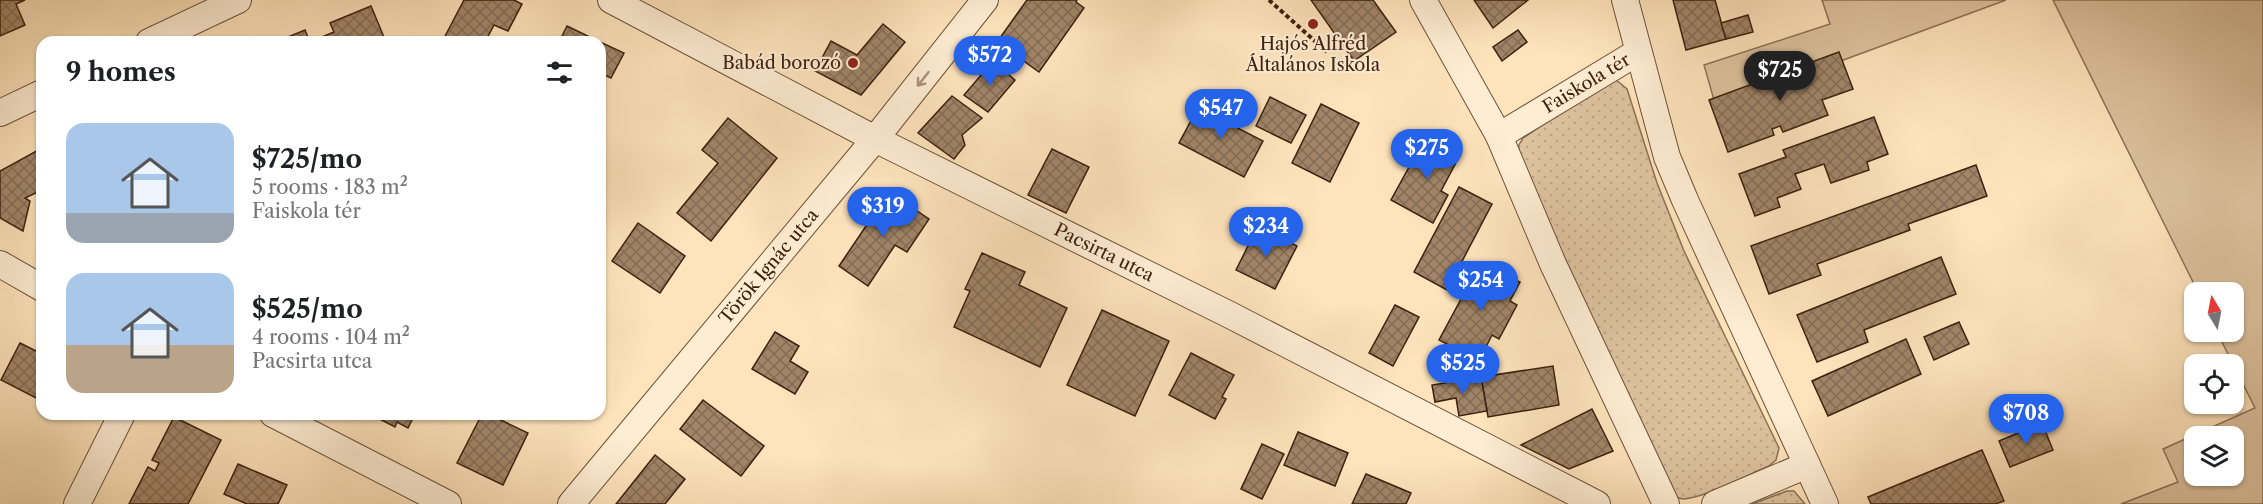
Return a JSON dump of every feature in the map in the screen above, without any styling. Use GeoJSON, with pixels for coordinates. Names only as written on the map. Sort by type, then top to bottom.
{"type":"FeatureCollection","features":[{"type":"Feature","properties":{"kind":"street"},"geometry":{"type":"LineString","coordinates":[[162,36],[238,0]]}},
{"type":"Feature","properties":{"kind":"street","name":"Pacsirta utca"},"geometry":{"type":"LineString","coordinates":[[611,0],[875,139],[1230,315],[1597,504]]}},
{"type":"Feature","properties":{"kind":"street","name":"Török Ignác utca"},"geometry":{"type":"LineString","coordinates":[[571,504],[875,139],[985,0]]}},
{"type":"Feature","properties":{"kind":"street"},"geometry":{"type":"LineString","coordinates":[[1422,0],[1499,136],[1553,264],[1666,504]]}},
{"type":"Feature","properties":{"kind":"street"},"geometry":{"type":"LineString","coordinates":[[1625,0],[1638,52]]}},
{"type":"Feature","properties":{"kind":"street","name":"Faiskola tér"},"geometry":{"type":"LineString","coordinates":[[1499,136],[1638,52],[1667,157],[1825,504]]}},
{"type":"Feature","properties":{"kind":"street"},"geometry":{"type":"LineString","coordinates":[[0,113],[36,96]]}},
{"type":"Feature","properties":{"kind":"street"},"geometry":{"type":"LineString","coordinates":[[0,264],[36,285]]}},
{"type":"Feature","properties":{"kind":"street"},"geometry":{"type":"LineString","coordinates":[[77,504],[119,420]]}},
{"type":"Feature","properties":{"kind":"street"},"geometry":{"type":"LineString","coordinates":[[285,420],[448,504]]}},
{"type":"Feature","properties":{"kind":"street"},"geometry":{"type":"LineString","coordinates":[[1715,504],[1807,465]]}},
{"type":"Feature","properties":{"kind":"path"},"geometry":{"type":"LineString","coordinates":[[1269,0],[1327,52]]}},
{"type":"Feature","properties":{"kind":"shaded area"},"geometry":{"type":"Polygon","coordinates":[[[1822,0],[2006,0],[1716,107],[1704,65],[1830,24],[1822,0]]]}},
{"type":"Feature","properties":{"kind":"shaded area"},"geometry":{"type":"Polygon","coordinates":[[[2053,0],[2263,0],[2263,504],[2121,504],[2178,482],[2163,449],[2184,440],[2184,486],[2244,486],[2244,426],[2215,426],[2255,408],[2244,386],[2244,354],[2228,354],[2222,342],[2244,342],[2244,282],[2193,282],[2053,0]]]}},
{"type":"Feature","properties":{"kind":"shaded area"},"geometry":{"type":"Polygon","coordinates":[[[1615,79],[1627,89],[1657,183],[1684,251],[1779,448],[1776,460],[1769,466],[1715,490],[1684,499],[1672,492],[1518,157],[1519,145],[1523,138],[1615,79]]]}},
{"type":"Feature","properties":{"kind":"shaded area"},"geometry":{"type":"Polygon","coordinates":[[[1787,491],[1794,491],[1805,504],[1752,504],[1787,491]]]}},
{"type":"Feature","properties":{"kind":"building"},"geometry":{"type":"Polygon","coordinates":[[[0,0],[25,0],[16,4],[25,25],[0,36],[0,0]]]}},
{"type":"Feature","properties":{"kind":"building"},"geometry":{"type":"Polygon","coordinates":[[[464,0],[514,0],[522,4],[508,31],[494,25],[488,36],[445,36],[464,0]]]}},
{"type":"Feature","properties":{"kind":"building"},"geometry":{"type":"Polygon","coordinates":[[[1027,0],[1077,0],[1076,2],[1084,8],[1039,72],[997,42],[1027,0]]]}},
{"type":"Feature","properties":{"kind":"building"},"geometry":{"type":"Polygon","coordinates":[[[1311,0],[1373,0],[1396,32],[1354,61],[1311,0]]]}},
{"type":"Feature","properties":{"kind":"building"},"geometry":{"type":"Polygon","coordinates":[[[1474,0],[1528,0],[1493,28],[1474,0]]]}},
{"type":"Feature","properties":{"kind":"building"},"geometry":{"type":"Polygon","coordinates":[[[1673,0],[1715,0],[1726,39],[1686,50],[1673,0]]]}},
{"type":"Feature","properties":{"kind":"building"},"geometry":{"type":"Polygon","coordinates":[[[371,6],[384,36],[324,36],[334,32],[330,23],[371,6]]]}},
{"type":"Feature","properties":{"kind":"building"},"geometry":{"type":"Polygon","coordinates":[[[1748,15],[1753,32],[1726,39],[1721,23],[1748,15]]]}},
{"type":"Feature","properties":{"kind":"building","name":"Babád borozó"},"geometry":{"type":"Polygon","coordinates":[[[883,24],[905,42],[861,95],[815,71],[831,41],[857,55],[883,24]]]}},
{"type":"Feature","properties":{"kind":"building"},"geometry":{"type":"Polygon","coordinates":[[[567,26],[588,36],[562,36],[567,26]]]}},
{"type":"Feature","properties":{"kind":"building"},"geometry":{"type":"Polygon","coordinates":[[[305,30],[308,36],[290,36],[305,30]]]}},
{"type":"Feature","properties":{"kind":"building"},"geometry":{"type":"Polygon","coordinates":[[[1518,30],[1527,42],[1502,61],[1493,47],[1518,30]]]}},
{"type":"Feature","properties":{"kind":"building"},"geometry":{"type":"Polygon","coordinates":[[[606,45],[624,53],[611,78],[606,76],[606,45]]]}},
{"type":"Feature","properties":{"kind":"building"},"geometry":{"type":"Polygon","coordinates":[[[1839,52],[1853,89],[1822,100],[1828,115],[1783,132],[1780,126],[1772,129],[1774,135],[1728,152],[1709,100],[1839,52]]]}},
{"type":"Feature","properties":{"kind":"building"},"geometry":{"type":"Polygon","coordinates":[[[993,61],[1015,80],[988,112],[964,95],[993,61]]]}},
{"type":"Feature","properties":{"kind":"building"},"geometry":{"type":"Polygon","coordinates":[[[952,96],[982,118],[962,135],[965,145],[954,159],[918,133],[952,96]]]}},
{"type":"Feature","properties":{"kind":"building"},"geometry":{"type":"Polygon","coordinates":[[[1270,97],[1306,115],[1291,143],[1256,126],[1270,97]]]}},
{"type":"Feature","properties":{"kind":"building"},"geometry":{"type":"Polygon","coordinates":[[[1201,102],[1228,116],[1226,122],[1263,141],[1244,177],[1179,143],[1201,102]]]}},
{"type":"Feature","properties":{"kind":"building"},"geometry":{"type":"Polygon","coordinates":[[[1321,104],[1359,123],[1330,182],[1292,163],[1321,104]]]}},
{"type":"Feature","properties":{"kind":"building"},"geometry":{"type":"Polygon","coordinates":[[[1874,117],[1888,154],[1867,162],[1869,170],[1831,183],[1824,164],[1795,174],[1801,189],[1777,198],[1780,207],[1755,216],[1739,174],[1786,157],[1783,150],[1874,117]]]}},
{"type":"Feature","properties":{"kind":"building"},"geometry":{"type":"Polygon","coordinates":[[[728,118],[777,158],[711,241],[677,213],[718,163],[702,150],[728,118]]]}},
{"type":"Feature","properties":{"kind":"building"},"geometry":{"type":"Polygon","coordinates":[[[1426,136],[1460,155],[1441,191],[1448,195],[1433,223],[1391,200],[1426,136]]]}},
{"type":"Feature","properties":{"kind":"building"},"geometry":{"type":"Polygon","coordinates":[[[1052,149],[1089,167],[1066,213],[1028,195],[1052,149]]]}},
{"type":"Feature","properties":{"kind":"building"},"geometry":{"type":"Polygon","coordinates":[[[36,151],[36,193],[25,198],[30,201],[23,231],[0,218],[0,171],[36,151]]]}},
{"type":"Feature","properties":{"kind":"building"},"geometry":{"type":"Polygon","coordinates":[[[1976,165],[1987,196],[1908,224],[1910,230],[1817,264],[1821,275],[1769,294],[1751,246],[1976,165]]]}},
{"type":"Feature","properties":{"kind":"building"},"geometry":{"type":"Polygon","coordinates":[[[1459,187],[1492,204],[1447,290],[1414,272],[1459,187]]]}},
{"type":"Feature","properties":{"kind":"building"},"geometry":{"type":"Polygon","coordinates":[[[889,192],[929,219],[907,252],[895,245],[868,286],[839,266],[889,192]]]}},
{"type":"Feature","properties":{"kind":"building"},"geometry":{"type":"Polygon","coordinates":[[[638,223],[685,256],[660,293],[612,261],[638,223]]]}},
{"type":"Feature","properties":{"kind":"building"},"geometry":{"type":"Polygon","coordinates":[[[1258,226],[1297,246],[1275,289],[1236,270],[1258,226]]]}},
{"type":"Feature","properties":{"kind":"building"},"geometry":{"type":"Polygon","coordinates":[[[982,253],[1025,272],[1019,285],[1067,308],[1040,367],[954,327],[970,291],[965,289],[982,253]]]}},
{"type":"Feature","properties":{"kind":"building"},"geometry":{"type":"Polygon","coordinates":[[[1941,257],[1956,294],[1864,330],[1868,342],[1817,362],[1797,315],[1941,257]]]}},
{"type":"Feature","properties":{"kind":"building"},"geometry":{"type":"Polygon","coordinates":[[[1481,262],[1520,282],[1510,301],[1517,305],[1499,339],[1492,335],[1479,361],[1439,340],[1481,262]]]}},
{"type":"Feature","properties":{"kind":"building"},"geometry":{"type":"Polygon","coordinates":[[[1395,305],[1419,317],[1393,366],[1369,353],[1395,305]]]}},
{"type":"Feature","properties":{"kind":"building"},"geometry":{"type":"Polygon","coordinates":[[[1102,310],[1169,341],[1135,416],[1067,385],[1102,310]]]}},
{"type":"Feature","properties":{"kind":"building"},"geometry":{"type":"Polygon","coordinates":[[[1959,322],[1969,344],[1934,360],[1924,337],[1959,322]]]}},
{"type":"Feature","properties":{"kind":"building"},"geometry":{"type":"Polygon","coordinates":[[[775,332],[799,346],[790,361],[808,372],[795,394],[752,369],[775,332]]]}},
{"type":"Feature","properties":{"kind":"building"},"geometry":{"type":"Polygon","coordinates":[[[1906,339],[1921,374],[1828,416],[1812,381],[1906,339]]]}},
{"type":"Feature","properties":{"kind":"building"},"geometry":{"type":"Polygon","coordinates":[[[20,343],[36,351],[36,398],[1,380],[20,343]]]}},
{"type":"Feature","properties":{"kind":"building"},"geometry":{"type":"Polygon","coordinates":[[[1191,353],[1234,375],[1222,397],[1226,399],[1215,419],[1169,395],[1191,353]]]}},
{"type":"Feature","properties":{"kind":"building"},"geometry":{"type":"Polygon","coordinates":[[[1553,366],[1559,405],[1488,417],[1481,377],[1553,366]]]}},
{"type":"Feature","properties":{"kind":"building"},"geometry":{"type":"Polygon","coordinates":[[[1481,377],[1487,411],[1459,416],[1456,398],[1435,402],[1432,385],[1481,377]]]}},
{"type":"Feature","properties":{"kind":"building"},"geometry":{"type":"Polygon","coordinates":[[[703,400],[764,446],[741,476],[680,429],[703,400]]]}},
{"type":"Feature","properties":{"kind":"building"},"geometry":{"type":"Polygon","coordinates":[[[1592,409],[1613,451],[1569,469],[1521,445],[1592,409]]]}},
{"type":"Feature","properties":{"kind":"building"},"geometry":{"type":"Polygon","coordinates":[[[172,420],[180,420],[221,440],[188,504],[129,504],[148,467],[155,471],[159,463],[152,460],[172,420]]]}},
{"type":"Feature","properties":{"kind":"building"},"geometry":{"type":"Polygon","coordinates":[[[382,420],[412,420],[408,428],[397,422],[395,427],[382,420]]]}},
{"type":"Feature","properties":{"kind":"building"},"geometry":{"type":"Polygon","coordinates":[[[479,420],[501,420],[528,433],[503,485],[457,463],[479,420]]]}},
{"type":"Feature","properties":{"kind":"building"},"geometry":{"type":"Polygon","coordinates":[[[2042,423],[2053,450],[2010,467],[1999,441],[2042,423]]]}},
{"type":"Feature","properties":{"kind":"building"},"geometry":{"type":"Polygon","coordinates":[[[1298,432],[1348,453],[1335,486],[1284,465],[1298,432]]]}},
{"type":"Feature","properties":{"kind":"building"},"geometry":{"type":"Polygon","coordinates":[[[1262,444],[1284,454],[1262,499],[1241,489],[1262,444]]]}},
{"type":"Feature","properties":{"kind":"building"},"geometry":{"type":"Polygon","coordinates":[[[1982,450],[2004,501],[1995,504],[1871,504],[1868,497],[1982,450]]]}},
{"type":"Feature","properties":{"kind":"building"},"geometry":{"type":"Polygon","coordinates":[[[655,455],[685,479],[665,504],[616,504],[655,455]]]}},
{"type":"Feature","properties":{"kind":"building"},"geometry":{"type":"Polygon","coordinates":[[[238,464],[287,485],[278,504],[247,504],[224,494],[238,464]]]}},
{"type":"Feature","properties":{"kind":"building"},"geometry":{"type":"Polygon","coordinates":[[[1366,474],[1411,493],[1406,504],[1352,504],[1366,474]]]}},
{"type":"Feature","properties":{"kind":"place","name":"Hajós Alfréd Általános Iskola"},"geometry":{"type":"Point","coordinates":[1313,24]}},
{"type":"Feature","properties":{"kind":"place","name":"Babád borozó"},"geometry":{"type":"Point","coordinates":[853,63]}}]}
